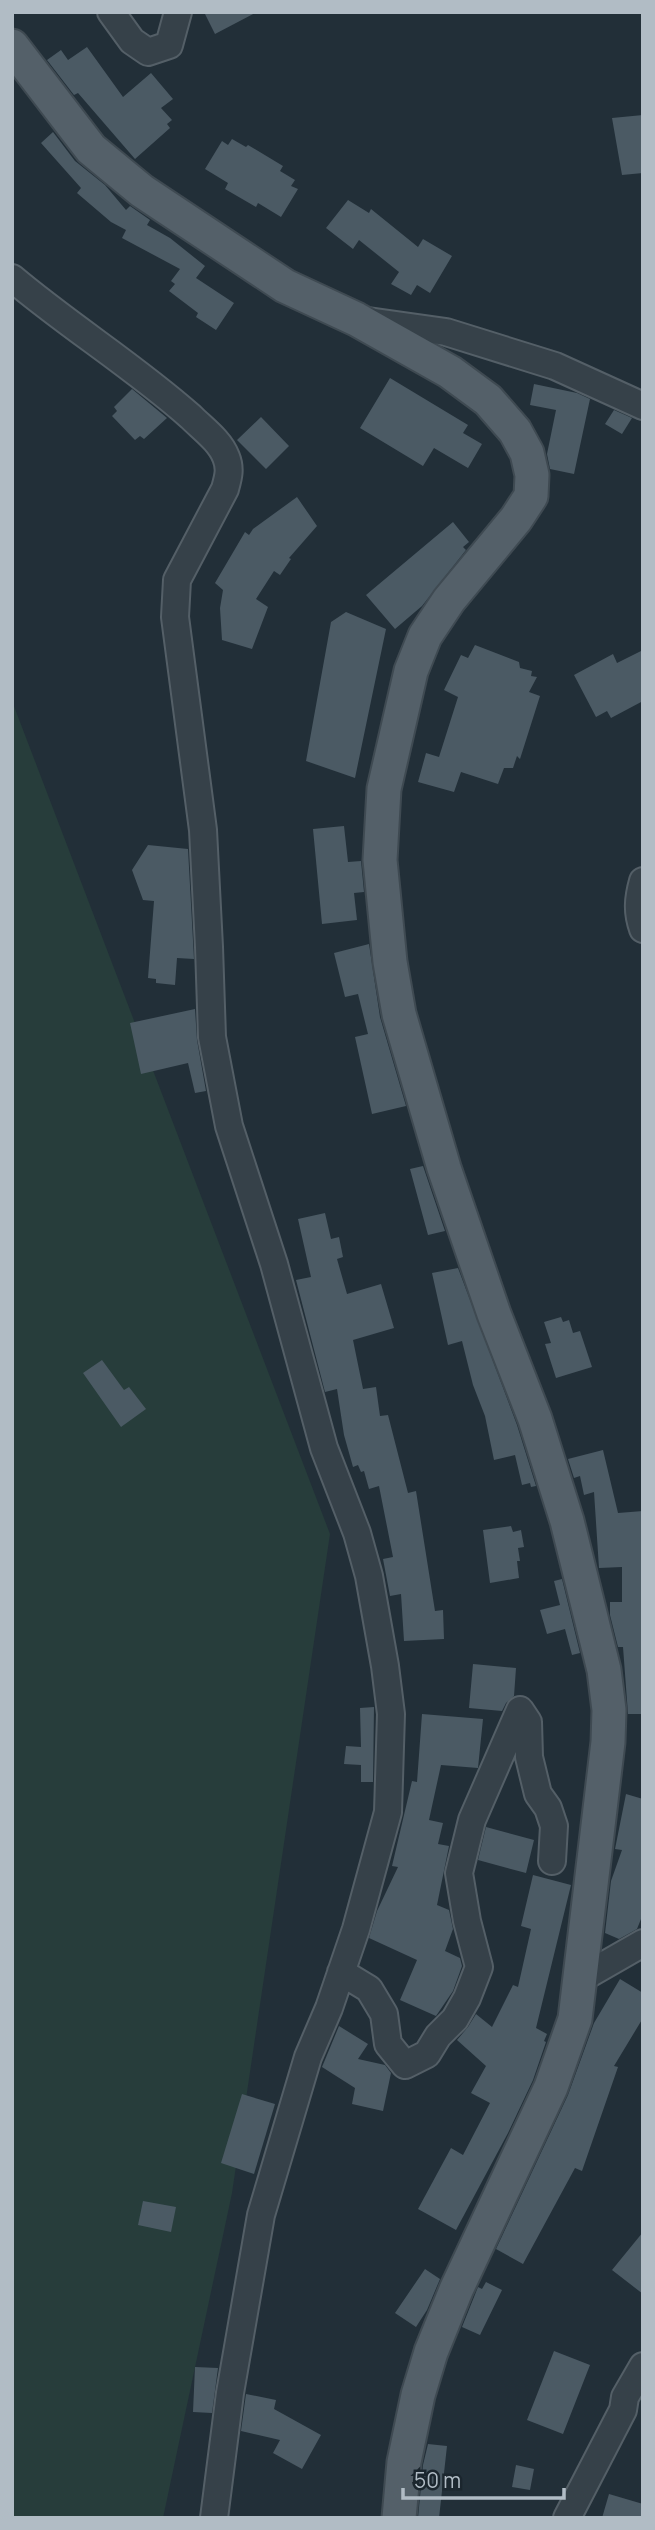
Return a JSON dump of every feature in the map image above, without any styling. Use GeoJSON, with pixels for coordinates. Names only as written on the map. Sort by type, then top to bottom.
{"type":"FeatureCollection","features":[{"type":"Feature","properties":{"kind":"main road"},"geometry":{"type":"LineString","coordinates":[[12,46],[91,149],[142,191],[285,286],[356,319],[450,372],[488,400],[515,431],[527,453],[532,475],[531,496],[516,519],[449,600],[425,636],[411,671],[384,789],[380,860],[390,962],[399,1014],[444,1168],[494,1314],[535,1419],[568,1521],[604,1670],[609,1710],[608,1742],[582,1978],[575,2019],[551,2087],[461,2279],[431,2352],[418,2395],[404,2462],[399,2518]]}},
{"type":"Feature","properties":{"kind":"street"},"geometry":{"type":"LineString","coordinates":[[111,12],[132,41],[148,52],[169,46],[178,12]]}},
{"type":"Feature","properties":{"kind":"street"},"geometry":{"type":"LineString","coordinates":[[12,278],[49,309],[160,390],[208,433],[228,460],[230,473],[225,489],[177,580],[175,617],[202,830],[212,1037],[229,1126],[274,1264],[324,1448],[358,1533],[369,1576],[391,1714],[388,1812],[341,1972],[308,2057],[261,2215],[230,2393],[214,2518]]}},
{"type":"Feature","properties":{"kind":"street"},"geometry":{"type":"LineString","coordinates":[[356,319],[446,332],[555,366],[643,406]]}},
{"type":"Feature","properties":{"kind":"street"},"geometry":{"type":"LineString","coordinates":[[643,881],[638,899],[638,915],[643,929]]}},
{"type":"Feature","properties":{"kind":"street"},"geometry":{"type":"LineString","coordinates":[[341,1972],[369,1989],[384,2014],[388,2044],[405,2065],[428,2054],[438,2036],[455,2019],[479,1968],[459,1873],[472,1820],[520,1710],[528,1722],[529,1757],[538,1794],[548,1808],[554,1826],[552,1861]]}},
{"type":"Feature","properties":{"kind":"street"},"geometry":{"type":"LineString","coordinates":[[582,1978],[643,1943]]}},
{"type":"Feature","properties":{"kind":"street"},"geometry":{"type":"LineString","coordinates":[[568,2518],[633,2411],[625,2397],[643,2366]]}},
{"type":"Feature","properties":{"kind":"green space"},"geometry":{"type":"Polygon","coordinates":[[[12,701],[330,1534],[232,2193],[163,2518],[12,2518],[12,701]]]}},
{"type":"Feature","properties":{"kind":"building"},"geometry":{"type":"Polygon","coordinates":[[[204,12],[257,12],[215,34],[204,12]]]}},
{"type":"Feature","properties":{"kind":"building"},"geometry":{"type":"Polygon","coordinates":[[[87,47],[123,97],[151,73],[173,99],[161,108],[172,120],[167,124],[170,128],[135,159],[78,93],[74,95],[47,60],[61,50],[68,60],[87,47]]]}},
{"type":"Feature","properties":{"kind":"building"},"geometry":{"type":"Polygon","coordinates":[[[643,115],[643,173],[622,175],[612,118],[643,115]]]}},
{"type":"Feature","properties":{"kind":"building"},"geometry":{"type":"Polygon","coordinates":[[[53,132],[75,161],[105,185],[126,210],[130,206],[150,220],[147,225],[170,238],[205,266],[196,278],[234,303],[216,330],[196,317],[198,313],[169,291],[175,284],[171,281],[180,269],[122,238],[126,230],[111,222],[77,193],[81,188],[41,143],[53,132]]]}},
{"type":"Feature","properties":{"kind":"building"},"geometry":{"type":"Polygon","coordinates":[[[232,139],[246,147],[248,145],[283,166],[280,171],[295,180],[291,186],[298,189],[281,217],[258,203],[256,207],[225,189],[228,183],[205,169],[222,141],[228,145],[232,139]]]}},
{"type":"Feature","properties":{"kind":"building"},"geometry":{"type":"Polygon","coordinates":[[[348,200],[369,213],[371,209],[418,247],[423,239],[452,256],[430,293],[417,285],[411,295],[391,284],[399,272],[359,240],[353,249],[326,228],[348,200]]]}},
{"type":"Feature","properties":{"kind":"building"},"geometry":{"type":"Polygon","coordinates":[[[390,378],[468,425],[463,433],[482,444],[468,468],[434,448],[423,466],[360,428],[390,378]]]}},
{"type":"Feature","properties":{"kind":"building"},"geometry":{"type":"Polygon","coordinates":[[[534,384],[577,393],[590,399],[574,474],[550,469],[547,454],[556,410],[530,405],[534,384]]]}},
{"type":"Feature","properties":{"kind":"building"},"geometry":{"type":"Polygon","coordinates":[[[132,389],[167,418],[144,439],[140,436],[135,440],[112,416],[117,411],[114,407],[132,389]]]}},
{"type":"Feature","properties":{"kind":"building"},"geometry":{"type":"Polygon","coordinates":[[[614,410],[632,418],[622,434],[605,424],[614,410]]]}},
{"type":"Feature","properties":{"kind":"building"},"geometry":{"type":"Polygon","coordinates":[[[261,417],[289,446],[266,469],[237,440],[261,417]]]}},
{"type":"Feature","properties":{"kind":"building"},"geometry":{"type":"Polygon","coordinates":[[[297,497],[317,526],[289,558],[291,559],[280,575],[274,571],[256,599],[268,607],[252,649],[222,640],[220,608],[223,590],[215,583],[245,532],[249,535],[253,529],[297,497]]]}},
{"type":"Feature","properties":{"kind":"building"},"geometry":{"type":"Polygon","coordinates":[[[453,522],[469,542],[463,547],[466,550],[422,606],[395,629],[366,595],[453,522]]]}},
{"type":"Feature","properties":{"kind":"building"},"geometry":{"type":"Polygon","coordinates":[[[346,612],[386,629],[355,778],[306,761],[331,622],[346,612]]]}},
{"type":"Feature","properties":{"kind":"building"},"geometry":{"type":"Polygon","coordinates":[[[475,645],[519,662],[520,668],[532,671],[531,676],[537,677],[529,692],[540,696],[520,759],[517,756],[513,768],[504,768],[498,784],[461,772],[454,792],[418,782],[426,753],[439,757],[458,697],[444,690],[461,655],[468,658],[475,645]]]}},
{"type":"Feature","properties":{"kind":"building"},"geometry":{"type":"Polygon","coordinates":[[[643,650],[643,701],[611,718],[607,711],[596,717],[574,675],[613,654],[617,663],[643,650]]]}},
{"type":"Feature","properties":{"kind":"building"},"geometry":{"type":"Polygon","coordinates":[[[344,826],[348,862],[361,861],[364,892],[354,893],[357,920],[322,924],[313,829],[344,826]]]}},
{"type":"Feature","properties":{"kind":"building"},"geometry":{"type":"Polygon","coordinates":[[[148,845],[188,849],[194,959],[177,958],[175,985],[156,983],[156,979],[148,978],[154,901],[143,900],[132,870],[148,845]]]}},
{"type":"Feature","properties":{"kind":"building"},"geometry":{"type":"Polygon","coordinates":[[[369,944],[380,1017],[406,1106],[372,1114],[355,1037],[368,1034],[358,994],[345,997],[334,953],[369,944]]]}},
{"type":"Feature","properties":{"kind":"building"},"geometry":{"type":"Polygon","coordinates":[[[195,1009],[197,1040],[206,1091],[195,1093],[188,1063],[141,1074],[130,1023],[195,1009]]]}},
{"type":"Feature","properties":{"kind":"building"},"geometry":{"type":"Polygon","coordinates":[[[423,1166],[445,1231],[428,1235],[410,1169],[423,1166]]]}},
{"type":"Feature","properties":{"kind":"building"},"geometry":{"type":"Polygon","coordinates":[[[325,1213],[331,1239],[339,1237],[343,1257],[337,1259],[347,1294],[381,1284],[394,1328],[353,1340],[363,1389],[376,1387],[380,1416],[388,1415],[408,1493],[416,1491],[435,1611],[443,1610],[444,1639],[404,1641],[401,1594],[390,1596],[383,1559],[393,1557],[379,1486],[369,1489],[364,1471],[361,1472],[358,1465],[353,1467],[344,1435],[337,1389],[325,1392],[296,1280],[311,1277],[298,1219],[325,1213]]]}},
{"type":"Feature","properties":{"kind":"building"},"geometry":{"type":"Polygon","coordinates":[[[458,1268],[517,1425],[536,1486],[531,1487],[530,1483],[522,1485],[515,1455],[494,1460],[485,1416],[473,1385],[462,1341],[448,1345],[432,1273],[458,1268]]]}},
{"type":"Feature","properties":{"kind":"building"},"geometry":{"type":"Polygon","coordinates":[[[561,1317],[563,1322],[569,1320],[573,1333],[580,1331],[592,1367],[556,1378],[545,1344],[551,1343],[544,1322],[561,1317]]]}},
{"type":"Feature","properties":{"kind":"building"},"geometry":{"type":"Polygon","coordinates":[[[102,1360],[124,1390],[129,1387],[146,1409],[121,1427],[83,1373],[102,1360]]]}},
{"type":"Feature","properties":{"kind":"building"},"geometry":{"type":"Polygon","coordinates":[[[603,1450],[618,1513],[643,1511],[643,1714],[628,1714],[623,1647],[618,1647],[610,1615],[610,1602],[622,1602],[622,1567],[599,1568],[594,1492],[584,1495],[580,1476],[574,1478],[568,1459],[603,1450]]]}},
{"type":"Feature","properties":{"kind":"building"},"geometry":{"type":"Polygon","coordinates":[[[511,1526],[513,1532],[521,1530],[524,1547],[518,1548],[519,1578],[490,1583],[483,1530],[511,1526]]]}},
{"type":"Feature","properties":{"kind":"building"},"geometry":{"type":"Polygon","coordinates":[[[562,1579],[580,1653],[572,1655],[565,1629],[547,1634],[540,1610],[560,1605],[554,1581],[562,1579]]]}},
{"type":"Feature","properties":{"kind":"building"},"geometry":{"type":"Polygon","coordinates":[[[473,1664],[516,1668],[514,1696],[502,1711],[469,1708],[473,1664]]]}},
{"type":"Feature","properties":{"kind":"building"},"geometry":{"type":"Polygon","coordinates":[[[374,1707],[373,1782],[361,1782],[361,1765],[344,1764],[346,1746],[361,1747],[360,1708],[374,1707]]]}},
{"type":"Feature","properties":{"kind":"building"},"geometry":{"type":"Polygon","coordinates":[[[422,1714],[483,1719],[478,1768],[441,1765],[429,1820],[443,1823],[438,1844],[449,1846],[437,1905],[449,1910],[453,1929],[445,1951],[460,1958],[462,1966],[453,1991],[436,2016],[400,2000],[417,1960],[369,1938],[377,1911],[398,1867],[392,1866],[412,1781],[417,1782],[422,1714]]]}},
{"type":"Feature","properties":{"kind":"building"},"geometry":{"type":"Polygon","coordinates":[[[626,1794],[643,1799],[643,1914],[637,1929],[619,1939],[605,1933],[611,1881],[622,1850],[615,1849],[626,1794]]]}},
{"type":"Feature","properties":{"kind":"building"},"geometry":{"type":"Polygon","coordinates":[[[486,1827],[534,1840],[526,1873],[478,1860],[486,1827]]]}},
{"type":"Feature","properties":{"kind":"building"},"geometry":{"type":"Polygon","coordinates":[[[533,1875],[571,1885],[536,2028],[547,2034],[544,2041],[546,2042],[533,2080],[508,2133],[456,2230],[418,2209],[451,2148],[463,2155],[490,2103],[471,2093],[486,2066],[457,2040],[476,2014],[492,2027],[513,1985],[518,1987],[531,1929],[521,1926],[533,1875]]]}},
{"type":"Feature","properties":{"kind":"building"},"geometry":{"type":"Polygon","coordinates":[[[620,1979],[643,1993],[643,2018],[614,2066],[618,2067],[582,2171],[575,2168],[523,2264],[496,2249],[568,2095],[594,2023],[620,1979]]]}},
{"type":"Feature","properties":{"kind":"building"},"geometry":{"type":"Polygon","coordinates":[[[339,2026],[368,2044],[358,2059],[385,2065],[391,2073],[383,2111],[352,2104],[355,2088],[322,2067],[339,2026]]]}},
{"type":"Feature","properties":{"kind":"building"},"geometry":{"type":"Polygon","coordinates":[[[242,2094],[275,2104],[254,2174],[221,2163],[242,2094]]]}},
{"type":"Feature","properties":{"kind":"building"},"geometry":{"type":"Polygon","coordinates":[[[143,2201],[176,2207],[171,2232],[138,2225],[143,2201]]]}},
{"type":"Feature","properties":{"kind":"building"},"geometry":{"type":"Polygon","coordinates":[[[643,2232],[643,2294],[612,2270],[643,2232]]]}},
{"type":"Feature","properties":{"kind":"building"},"geometry":{"type":"Polygon","coordinates":[[[425,2269],[440,2279],[427,2310],[416,2327],[395,2313],[425,2269]]]}},
{"type":"Feature","properties":{"kind":"building"},"geometry":{"type":"Polygon","coordinates":[[[486,2282],[502,2290],[480,2335],[462,2327],[478,2287],[482,2289],[486,2282]]]}},
{"type":"Feature","properties":{"kind":"building"},"geometry":{"type":"Polygon","coordinates":[[[554,2351],[590,2365],[563,2434],[527,2420],[554,2351]]]}},
{"type":"Feature","properties":{"kind":"building"},"geometry":{"type":"Polygon","coordinates":[[[195,2367],[218,2368],[212,2413],[193,2412],[195,2367]]]}},
{"type":"Feature","properties":{"kind":"building"},"geometry":{"type":"Polygon","coordinates":[[[246,2394],[276,2400],[274,2409],[321,2435],[302,2469],[273,2453],[280,2440],[241,2431],[246,2394]]]}},
{"type":"Feature","properties":{"kind":"building"},"geometry":{"type":"Polygon","coordinates":[[[428,2444],[447,2446],[439,2518],[418,2518],[423,2465],[428,2444]]]}},
{"type":"Feature","properties":{"kind":"building"},"geometry":{"type":"Polygon","coordinates":[[[516,2465],[534,2469],[530,2490],[512,2487],[516,2465]]]}},
{"type":"Feature","properties":{"kind":"building"},"geometry":{"type":"Polygon","coordinates":[[[609,2494],[643,2504],[643,2518],[602,2518],[609,2494]]]}}]}
